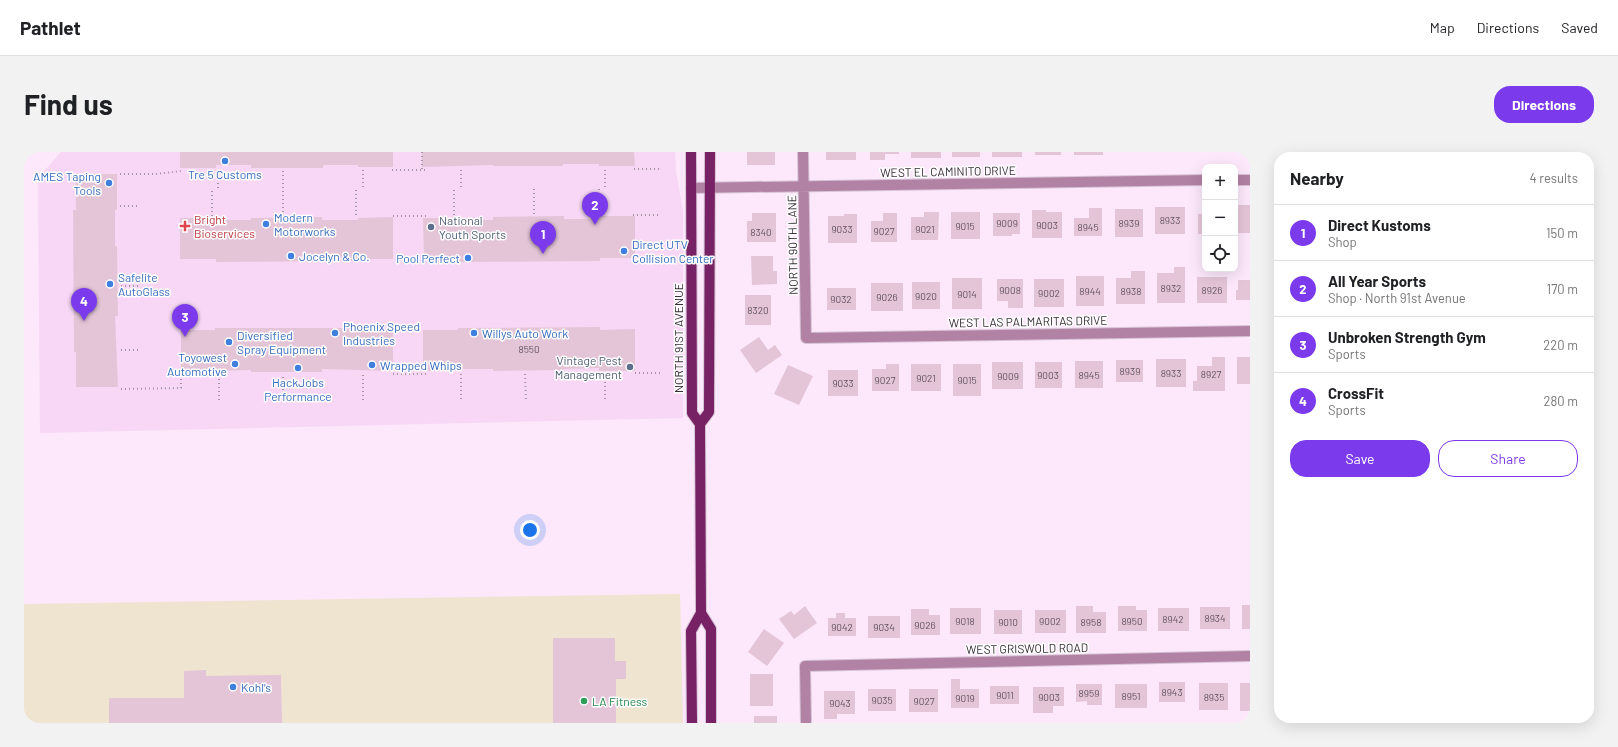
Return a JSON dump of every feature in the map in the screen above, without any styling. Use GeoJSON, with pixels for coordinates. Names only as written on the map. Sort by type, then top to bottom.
{"type":"FeatureCollection","features":[{"type":"Feature","properties":{"kind":"main road","name":"NORTH 91ST AVENUE"},"geometry":{"type":"LineString","coordinates":[[691,152],[692,413],[700,424],[701,613],[691,631],[693,721]]}},
{"type":"Feature","properties":{"kind":"main road","name":"NORTH 91ST AVENUE"},"geometry":{"type":"LineString","coordinates":[[700,424],[709,412],[710,152]]}},
{"type":"Feature","properties":{"kind":"main road","name":"NORTH 91ST AVENUE"},"geometry":{"type":"LineString","coordinates":[[701,613],[711,629],[711,723]]}},
{"type":"Feature","properties":{"kind":"street","name":"NORTH 90TH LANE"},"geometry":{"type":"LineString","coordinates":[[803,152],[806,338]]}},
{"type":"Feature","properties":{"kind":"street","name":"WEST EL CAMINITO DRIVE"},"geometry":{"type":"LineString","coordinates":[[691,188],[1202,180]]}},
{"type":"Feature","properties":{"kind":"street"},"geometry":{"type":"LineString","coordinates":[[1238,180],[1250,180]]}},
{"type":"Feature","properties":{"kind":"street","name":"WEST LAS PALMARITAS DRIVE"},"geometry":{"type":"LineString","coordinates":[[806,338],[1250,331]]}},
{"type":"Feature","properties":{"kind":"street","name":"WEST GRISWOLD ROAD"},"geometry":{"type":"LineString","coordinates":[[806,723],[806,666],[1250,656]]}},
{"type":"Feature","properties":{"kind":"path"},"geometry":{"type":"LineString","coordinates":[[392,170],[423,170],[422,152]]}},
{"type":"Feature","properties":{"kind":"path"},"geometry":{"type":"LineString","coordinates":[[634,169],[659,168]]}},
{"type":"Feature","properties":{"kind":"path"},"geometry":{"type":"LineString","coordinates":[[120,174],[155,174],[182,170]]}},
{"type":"Feature","properties":{"kind":"path"},"geometry":{"type":"LineString","coordinates":[[218,170],[218,191]]}},
{"type":"Feature","properties":{"kind":"path"},"geometry":{"type":"LineString","coordinates":[[283,170],[283,216]]}},
{"type":"Feature","properties":{"kind":"path"},"geometry":{"type":"LineString","coordinates":[[363,170],[363,190]]}},
{"type":"Feature","properties":{"kind":"path"},"geometry":{"type":"LineString","coordinates":[[461,170],[461,190]]}},
{"type":"Feature","properties":{"kind":"path"},"geometry":{"type":"LineString","coordinates":[[605,170],[605,189]]}},
{"type":"Feature","properties":{"kind":"path"},"geometry":{"type":"LineString","coordinates":[[534,189],[534,216]]}},
{"type":"Feature","properties":{"kind":"path"},"geometry":{"type":"LineString","coordinates":[[599,189],[599,216]]}},
{"type":"Feature","properties":{"kind":"path"},"geometry":{"type":"LineString","coordinates":[[356,190],[356,216]]}},
{"type":"Feature","properties":{"kind":"path"},"geometry":{"type":"LineString","coordinates":[[454,190],[454,216]]}},
{"type":"Feature","properties":{"kind":"path"},"geometry":{"type":"LineString","coordinates":[[212,191],[212,217]]}},
{"type":"Feature","properties":{"kind":"path"},"geometry":{"type":"LineString","coordinates":[[120,206],[139,206]]}},
{"type":"Feature","properties":{"kind":"path"},"geometry":{"type":"LineString","coordinates":[[633,215],[659,215]]}},
{"type":"Feature","properties":{"kind":"path"},"geometry":{"type":"LineString","coordinates":[[393,216],[426,216]]}},
{"type":"Feature","properties":{"kind":"path"},"geometry":{"type":"LineString","coordinates":[[120,286],[140,286]]}},
{"type":"Feature","properties":{"kind":"path"},"geometry":{"type":"LineString","coordinates":[[121,350],[140,350]]}},
{"type":"Feature","properties":{"kind":"path"},"geometry":{"type":"LineString","coordinates":[[605,373],[605,399]]}},
{"type":"Feature","properties":{"kind":"path"},"geometry":{"type":"LineString","coordinates":[[635,373],[660,373]]}},
{"type":"Feature","properties":{"kind":"path"},"geometry":{"type":"LineString","coordinates":[[363,374],[363,401]]}},
{"type":"Feature","properties":{"kind":"path"},"geometry":{"type":"LineString","coordinates":[[394,374],[426,374]]}},
{"type":"Feature","properties":{"kind":"path"},"geometry":{"type":"LineString","coordinates":[[461,374],[461,400]]}},
{"type":"Feature","properties":{"kind":"path"},"geometry":{"type":"LineString","coordinates":[[525,374],[526,400]]}},
{"type":"Feature","properties":{"kind":"path"},"geometry":{"type":"LineString","coordinates":[[121,389],[181,388],[181,375]]}},
{"type":"Feature","properties":{"kind":"path"},"geometry":{"type":"LineString","coordinates":[[219,375],[219,403]]}},
{"type":"Feature","properties":{"kind":"path"},"geometry":{"type":"LineString","coordinates":[[283,375],[283,402]]}},
{"type":"Feature","properties":{"kind":"shaded area"},"geometry":{"type":"Polygon","coordinates":[[[61,152],[675,152],[676,171],[683,211],[683,418],[40,433],[38,178],[61,152]]]}},
{"type":"Feature","properties":{"kind":"shaded area"},"geometry":{"type":"Polygon","coordinates":[[[680,594],[683,723],[24,723],[24,604],[680,594]]]}},
{"type":"Feature","properties":{"kind":"building"},"geometry":{"type":"Polygon","coordinates":[[[180,152],[393,152],[393,167],[323,165],[323,168],[251,168],[251,165],[216,165],[216,168],[180,168],[180,152]]]}},
{"type":"Feature","properties":{"kind":"building"},"geometry":{"type":"Polygon","coordinates":[[[422,152],[634,152],[635,166],[563,164],[563,166],[493,165],[422,167],[422,152]]]}},
{"type":"Feature","properties":{"kind":"building"},"geometry":{"type":"Polygon","coordinates":[[[747,152],[775,152],[775,165],[747,165],[747,152]]]}},
{"type":"Feature","properties":{"kind":"building"},"geometry":{"type":"Polygon","coordinates":[[[826,152],[856,152],[856,160],[826,160],[826,152]]]}},
{"type":"Feature","properties":{"kind":"building"},"geometry":{"type":"Polygon","coordinates":[[[870,152],[899,152],[899,154],[885,154],[885,160],[870,160],[870,152]]]}},
{"type":"Feature","properties":{"kind":"building"},"geometry":{"type":"Polygon","coordinates":[[[911,152],[941,152],[941,158],[911,158],[911,152]]]}},
{"type":"Feature","properties":{"kind":"building"},"geometry":{"type":"Polygon","coordinates":[[[952,152],[980,152],[980,157],[952,157],[952,152]]]}},
{"type":"Feature","properties":{"kind":"building"},"geometry":{"type":"Polygon","coordinates":[[[992,152],[1022,152],[1022,157],[992,157],[992,152]]]}},
{"type":"Feature","properties":{"kind":"building"},"geometry":{"type":"Polygon","coordinates":[[[1035,152],[1061,152],[1061,155],[1035,155],[1035,152]]]}},
{"type":"Feature","properties":{"kind":"building"},"geometry":{"type":"Polygon","coordinates":[[[1074,152],[1103,152],[1103,155],[1074,155],[1074,152]]]}},
{"type":"Feature","properties":{"kind":"building"},"geometry":{"type":"Polygon","coordinates":[[[75,174],[117,174],[115,246],[117,246],[118,316],[115,316],[118,387],[76,387],[76,352],[74,352],[73,210],[76,210],[75,174]]]}},
{"type":"Feature","properties":{"kind":"building"},"geometry":{"type":"Polygon","coordinates":[[[1238,205],[1250,205],[1250,233],[1238,233],[1238,205]]]}},
{"type":"Feature","properties":{"kind":"building"},"geometry":{"type":"Polygon","coordinates":[[[1155,207],[1185,207],[1185,234],[1155,234],[1155,207]]]}},
{"type":"Feature","properties":{"kind":"building"},"geometry":{"type":"Polygon","coordinates":[[[1089,208],[1102,208],[1102,236],[1074,236],[1074,218],[1089,218],[1089,208]]]}},
{"type":"Feature","properties":{"kind":"building"},"geometry":{"type":"Polygon","coordinates":[[[1115,209],[1143,209],[1143,237],[1115,237],[1115,209]]]}},
{"type":"Feature","properties":{"kind":"building"},"geometry":{"type":"Polygon","coordinates":[[[1032,210],[1062,212],[1062,238],[1032,238],[1032,210]]]}},
{"type":"Feature","properties":{"kind":"building"},"geometry":{"type":"Polygon","coordinates":[[[924,212],[939,212],[938,240],[911,240],[911,217],[924,217],[924,212]]]}},
{"type":"Feature","properties":{"kind":"building"},"geometry":{"type":"Polygon","coordinates":[[[951,212],[980,212],[980,239],[951,239],[951,212]]]}},
{"type":"Feature","properties":{"kind":"building"},"geometry":{"type":"Polygon","coordinates":[[[752,213],[776,213],[776,242],[747,242],[747,221],[752,221],[752,213]]]}},
{"type":"Feature","properties":{"kind":"building"},"geometry":{"type":"Polygon","coordinates":[[[883,213],[897,213],[897,242],[871,242],[871,221],[883,221],[883,213]]]}},
{"type":"Feature","properties":{"kind":"building"},"geometry":{"type":"Polygon","coordinates":[[[993,213],[1020,213],[1020,234],[1012,234],[1012,236],[993,236],[993,213]]]}},
{"type":"Feature","properties":{"kind":"building"},"geometry":{"type":"Polygon","coordinates":[[[844,214],[857,214],[857,243],[828,243],[828,216],[844,216],[844,214]]]}},
{"type":"Feature","properties":{"kind":"building"},"geometry":{"type":"Polygon","coordinates":[[[1198,214],[1202,214],[1202,234],[1198,234],[1198,214]]]}},
{"type":"Feature","properties":{"kind":"building"},"geometry":{"type":"Polygon","coordinates":[[[564,216],[564,219],[598,219],[598,216],[635,216],[635,258],[600,258],[600,261],[457,262],[457,259],[424,259],[423,218],[493,220],[493,217],[564,216]]]}},
{"type":"Feature","properties":{"kind":"building"},"geometry":{"type":"Polygon","coordinates":[[[322,217],[322,220],[358,220],[358,218],[393,217],[393,259],[358,259],[358,261],[216,262],[216,259],[180,259],[180,218],[251,220],[251,218],[322,217]]]}},
{"type":"Feature","properties":{"kind":"building"},"geometry":{"type":"Polygon","coordinates":[[[751,256],[773,256],[773,271],[777,271],[777,284],[752,285],[751,256]]]}},
{"type":"Feature","properties":{"kind":"building"},"geometry":{"type":"Polygon","coordinates":[[[1174,267],[1185,267],[1185,303],[1157,303],[1157,273],[1174,273],[1174,267]]]}},
{"type":"Feature","properties":{"kind":"building"},"geometry":{"type":"Polygon","coordinates":[[[1131,271],[1145,271],[1145,304],[1116,304],[1116,278],[1131,278],[1131,271]]]}},
{"type":"Feature","properties":{"kind":"building"},"geometry":{"type":"Polygon","coordinates":[[[1076,276],[1104,276],[1104,306],[1076,306],[1076,276]]]}},
{"type":"Feature","properties":{"kind":"building"},"geometry":{"type":"Polygon","coordinates":[[[1197,277],[1227,277],[1227,303],[1197,303],[1197,277]]]}},
{"type":"Feature","properties":{"kind":"building"},"geometry":{"type":"Polygon","coordinates":[[[952,278],[982,278],[982,309],[952,309],[952,278]]]}},
{"type":"Feature","properties":{"kind":"building"},"geometry":{"type":"Polygon","coordinates":[[[997,279],[1023,279],[1023,308],[1008,308],[1008,301],[997,301],[997,279]]]}},
{"type":"Feature","properties":{"kind":"building"},"geometry":{"type":"Polygon","coordinates":[[[1034,279],[1064,279],[1064,307],[1034,307],[1034,279]]]}},
{"type":"Feature","properties":{"kind":"building"},"geometry":{"type":"Polygon","coordinates":[[[1238,280],[1250,280],[1250,300],[1236,300],[1238,280]]]}},
{"type":"Feature","properties":{"kind":"building"},"geometry":{"type":"Polygon","coordinates":[[[912,282],[940,282],[940,309],[912,309],[912,282]]]}},
{"type":"Feature","properties":{"kind":"building"},"geometry":{"type":"Polygon","coordinates":[[[871,283],[903,283],[903,311],[871,311],[871,283]]]}},
{"type":"Feature","properties":{"kind":"building"},"geometry":{"type":"Polygon","coordinates":[[[827,288],[856,288],[856,310],[827,310],[827,288]]]}},
{"type":"Feature","properties":{"kind":"building"},"geometry":{"type":"Polygon","coordinates":[[[745,295],[771,295],[771,325],[745,325],[745,295]]]}},
{"type":"Feature","properties":{"kind":"building"},"geometry":{"type":"Polygon","coordinates":[[[600,327],[600,330],[635,329],[635,371],[599,371],[599,368],[493,371],[493,369],[458,369],[458,371],[423,371],[423,330],[458,330],[458,328],[600,327]]]}},
{"type":"Feature","properties":{"kind":"building"},"geometry":{"type":"Polygon","coordinates":[[[215,328],[358,328],[358,330],[393,330],[393,371],[322,369],[322,372],[251,372],[251,370],[181,372],[181,330],[215,330],[215,328]]]}},
{"type":"Feature","properties":{"kind":"building"},"geometry":{"type":"Polygon","coordinates":[[[759,337],[768,350],[775,345],[782,355],[756,373],[740,350],[759,337]]]}},
{"type":"Feature","properties":{"kind":"building"},"geometry":{"type":"Polygon","coordinates":[[[1212,357],[1225,357],[1225,391],[1193,391],[1193,381],[1197,381],[1197,366],[1212,366],[1212,357]]]}},
{"type":"Feature","properties":{"kind":"building"},"geometry":{"type":"Polygon","coordinates":[[[1237,357],[1250,357],[1250,384],[1237,384],[1237,357]]]}},
{"type":"Feature","properties":{"kind":"building"},"geometry":{"type":"Polygon","coordinates":[[[1156,359],[1186,359],[1186,387],[1156,387],[1156,359]]]}},
{"type":"Feature","properties":{"kind":"building"},"geometry":{"type":"Polygon","coordinates":[[[1116,360],[1143,360],[1143,382],[1116,382],[1116,360]]]}},
{"type":"Feature","properties":{"kind":"building"},"geometry":{"type":"Polygon","coordinates":[[[1075,361],[1103,361],[1103,388],[1075,388],[1075,361]]]}},
{"type":"Feature","properties":{"kind":"building"},"geometry":{"type":"Polygon","coordinates":[[[992,362],[1023,362],[1023,389],[992,389],[992,362]]]}},
{"type":"Feature","properties":{"kind":"building"},"geometry":{"type":"Polygon","coordinates":[[[1035,362],[1062,362],[1062,388],[1035,388],[1035,362]]]}},
{"type":"Feature","properties":{"kind":"building"},"geometry":{"type":"Polygon","coordinates":[[[886,364],[899,364],[899,391],[872,391],[872,369],[886,369],[886,364]]]}},
{"type":"Feature","properties":{"kind":"building"},"geometry":{"type":"Polygon","coordinates":[[[911,364],[941,364],[941,391],[911,391],[911,364]]]}},
{"type":"Feature","properties":{"kind":"building"},"geometry":{"type":"Polygon","coordinates":[[[953,364],[981,364],[981,396],[953,396],[953,364]]]}},
{"type":"Feature","properties":{"kind":"building"},"geometry":{"type":"Polygon","coordinates":[[[788,365],[813,376],[799,405],[774,394],[788,365]]]}},
{"type":"Feature","properties":{"kind":"building"},"geometry":{"type":"Polygon","coordinates":[[[828,370],[858,370],[858,396],[828,396],[828,370]]]}},
{"type":"Feature","properties":{"kind":"building"},"geometry":{"type":"Polygon","coordinates":[[[1242,605],[1250,605],[1250,629],[1242,629],[1242,605]]]}},
{"type":"Feature","properties":{"kind":"building"},"geometry":{"type":"Polygon","coordinates":[[[805,606],[817,623],[794,639],[779,619],[791,611],[794,615],[805,606]]]}},
{"type":"Feature","properties":{"kind":"building"},"geometry":{"type":"Polygon","coordinates":[[[1076,606],[1093,606],[1093,612],[1106,612],[1106,633],[1076,633],[1076,606]]]}},
{"type":"Feature","properties":{"kind":"building"},"geometry":{"type":"Polygon","coordinates":[[[1118,606],[1136,606],[1136,610],[1147,610],[1147,631],[1118,631],[1118,606]]]}},
{"type":"Feature","properties":{"kind":"building"},"geometry":{"type":"Polygon","coordinates":[[[1200,607],[1230,607],[1230,629],[1200,629],[1200,607]]]}},
{"type":"Feature","properties":{"kind":"building"},"geometry":{"type":"Polygon","coordinates":[[[950,608],[981,608],[981,634],[950,634],[950,608]]]}},
{"type":"Feature","properties":{"kind":"building"},"geometry":{"type":"Polygon","coordinates":[[[1158,608],[1189,608],[1189,631],[1158,631],[1158,608]]]}},
{"type":"Feature","properties":{"kind":"building"},"geometry":{"type":"Polygon","coordinates":[[[911,609],[929,609],[929,615],[940,615],[940,635],[911,635],[911,609]]]}},
{"type":"Feature","properties":{"kind":"building"},"geometry":{"type":"Polygon","coordinates":[[[994,610],[1022,610],[1022,634],[994,634],[994,610]]]}},
{"type":"Feature","properties":{"kind":"building"},"geometry":{"type":"Polygon","coordinates":[[[1035,610],[1066,610],[1066,633],[1035,633],[1035,610]]]}},
{"type":"Feature","properties":{"kind":"building"},"geometry":{"type":"Polygon","coordinates":[[[836,613],[845,613],[845,618],[856,618],[856,636],[828,636],[828,618],[836,618],[836,613]]]}},
{"type":"Feature","properties":{"kind":"building"},"geometry":{"type":"Polygon","coordinates":[[[868,616],[900,616],[900,638],[868,638],[868,616]]]}},
{"type":"Feature","properties":{"kind":"building"},"geometry":{"type":"Polygon","coordinates":[[[764,629],[784,643],[767,666],[748,652],[764,629]]]}},
{"type":"Feature","properties":{"kind":"building","name":"LA Fitness"},"geometry":{"type":"Polygon","coordinates":[[[553,638],[615,638],[615,661],[626,661],[626,679],[616,679],[616,723],[553,723],[553,638]]]}},
{"type":"Feature","properties":{"kind":"building","name":"Kohl's"},"geometry":{"type":"Polygon","coordinates":[[[206,670],[206,676],[281,675],[282,723],[109,723],[109,698],[184,698],[184,671],[206,670]]]}},
{"type":"Feature","properties":{"kind":"building"},"geometry":{"type":"Polygon","coordinates":[[[750,674],[773,674],[773,706],[750,706],[750,674]]]}},
{"type":"Feature","properties":{"kind":"building"},"geometry":{"type":"Polygon","coordinates":[[[951,679],[960,679],[960,689],[979,689],[979,708],[951,708],[951,679]]]}},
{"type":"Feature","properties":{"kind":"building"},"geometry":{"type":"Polygon","coordinates":[[[1159,682],[1185,682],[1185,702],[1159,702],[1159,682]]]}},
{"type":"Feature","properties":{"kind":"building"},"geometry":{"type":"Polygon","coordinates":[[[1199,683],[1228,683],[1228,710],[1199,710],[1199,683]]]}},
{"type":"Feature","properties":{"kind":"building"},"geometry":{"type":"Polygon","coordinates":[[[1240,683],[1250,683],[1250,711],[1240,711],[1240,683]]]}},
{"type":"Feature","properties":{"kind":"building"},"geometry":{"type":"Polygon","coordinates":[[[1076,684],[1102,684],[1102,705],[1087,705],[1087,701],[1076,702],[1076,684]]]}},
{"type":"Feature","properties":{"kind":"building"},"geometry":{"type":"Polygon","coordinates":[[[1115,684],[1147,684],[1147,708],[1115,708],[1115,684]]]}},
{"type":"Feature","properties":{"kind":"building"},"geometry":{"type":"Polygon","coordinates":[[[990,686],[1019,686],[1019,704],[990,704],[990,686]]]}},
{"type":"Feature","properties":{"kind":"building"},"geometry":{"type":"Polygon","coordinates":[[[1033,687],[1064,687],[1064,706],[1053,706],[1053,713],[1033,713],[1033,687]]]}},
{"type":"Feature","properties":{"kind":"building"},"geometry":{"type":"Polygon","coordinates":[[[868,689],[896,689],[896,711],[868,711],[868,689]]]}},
{"type":"Feature","properties":{"kind":"building"},"geometry":{"type":"Polygon","coordinates":[[[909,689],[938,689],[938,712],[909,712],[909,689]]]}},
{"type":"Feature","properties":{"kind":"building"},"geometry":{"type":"Polygon","coordinates":[[[824,691],[855,691],[855,714],[837,714],[837,719],[824,719],[824,691]]]}},
{"type":"Feature","properties":{"kind":"building"},"geometry":{"type":"Polygon","coordinates":[[[754,716],[777,716],[777,723],[754,723],[754,716]]]}},
{"type":"Feature","properties":{"kind":"place","name":"Tre 5 Customs"},"geometry":{"type":"Point","coordinates":[225,161]}},
{"type":"Feature","properties":{"kind":"place","name":"AMES Taping Tools"},"geometry":{"type":"Point","coordinates":[109,183]}},
{"type":"Feature","properties":{"kind":"place","name":"Modern Motorworks"},"geometry":{"type":"Point","coordinates":[266,224]}},
{"type":"Feature","properties":{"kind":"place","name":"All Year Sports"},"geometry":{"type":"Point","coordinates":[595,225]}},
{"type":"Feature","properties":{"kind":"place","name":"Bright Bioservices"},"geometry":{"type":"Point","coordinates":[185,226]}},
{"type":"Feature","properties":{"kind":"place","name":"National Youth Sports"},"geometry":{"type":"Point","coordinates":[431,227]}},
{"type":"Feature","properties":{"kind":"place","name":"Direct UTV Collision Center"},"geometry":{"type":"Point","coordinates":[624,251]}},
{"type":"Feature","properties":{"kind":"place","name":"Direct Kustoms"},"geometry":{"type":"Point","coordinates":[543,254]}},
{"type":"Feature","properties":{"kind":"place","name":"Jocelyn & Co."},"geometry":{"type":"Point","coordinates":[291,256]}},
{"type":"Feature","properties":{"kind":"place","name":"Pool Perfect"},"geometry":{"type":"Point","coordinates":[468,258]}},
{"type":"Feature","properties":{"kind":"place","name":"Safelite AutoGlass"},"geometry":{"type":"Point","coordinates":[110,284]}},
{"type":"Feature","properties":{"kind":"place","name":"CrossFit"},"geometry":{"type":"Point","coordinates":[84,321]}},
{"type":"Feature","properties":{"kind":"place","name":"Phoenix Speed Industries"},"geometry":{"type":"Point","coordinates":[335,333]}},
{"type":"Feature","properties":{"kind":"place","name":"Willys Auto Work"},"geometry":{"type":"Point","coordinates":[474,333]}},
{"type":"Feature","properties":{"kind":"place","name":"Unbroken Strength Gym"},"geometry":{"type":"Point","coordinates":[185,337]}},
{"type":"Feature","properties":{"kind":"place","name":"Diversified Spray Equipment"},"geometry":{"type":"Point","coordinates":[229,342]}},
{"type":"Feature","properties":{"kind":"place","name":"Toyowest Automotive"},"geometry":{"type":"Point","coordinates":[235,364]}},
{"type":"Feature","properties":{"kind":"place","name":"Wrapped Whips"},"geometry":{"type":"Point","coordinates":[372,365]}},
{"type":"Feature","properties":{"kind":"place","name":"Vintage Pest Management"},"geometry":{"type":"Point","coordinates":[630,367]}},
{"type":"Feature","properties":{"kind":"place","name":"HackJobs Performance"},"geometry":{"type":"Point","coordinates":[298,368]}},
{"type":"Feature","properties":{"kind":"place","name":"Kohl's"},"geometry":{"type":"Point","coordinates":[233,687]}},
{"type":"Feature","properties":{"kind":"place","name":"LA Fitness"},"geometry":{"type":"Point","coordinates":[584,701]}}]}
